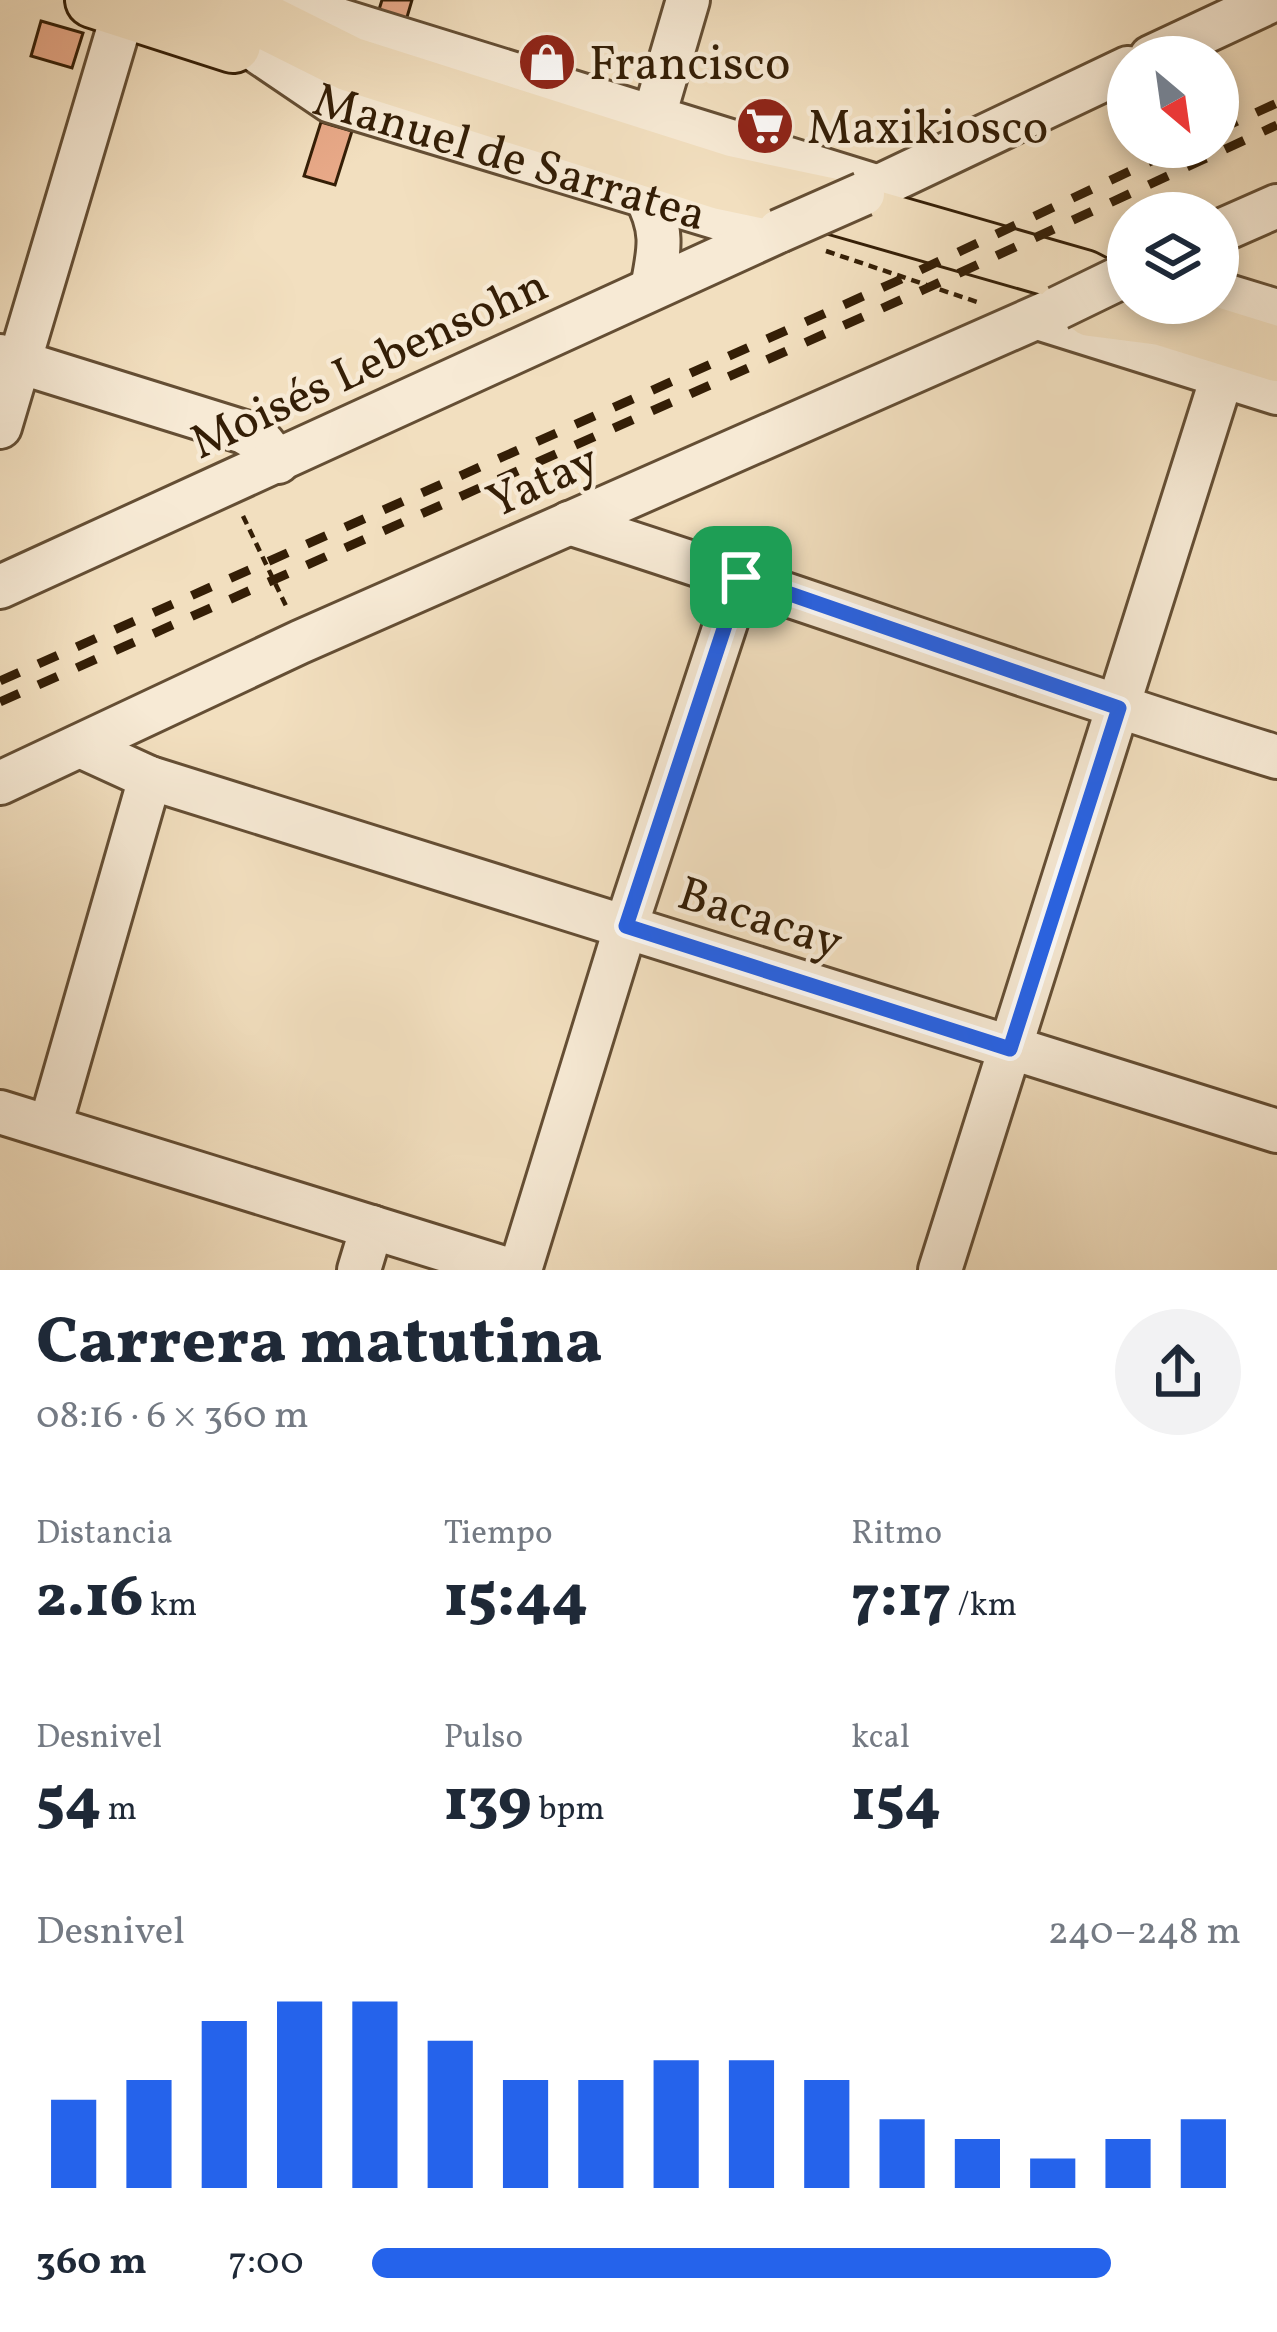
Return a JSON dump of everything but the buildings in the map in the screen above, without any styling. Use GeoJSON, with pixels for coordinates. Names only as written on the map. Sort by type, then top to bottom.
{"type":"FeatureCollection","features":[{"type":"Feature","properties":{"kind":"main road"},"geometry":{"type":"LineString","coordinates":[[194,0],[266,25]]}},
{"type":"Feature","properties":{"kind":"main road","name":"Manuel de Sarratea"},"geometry":{"type":"LineString","coordinates":[[108,5],[266,25],[350,64],[721,182],[805,226],[1084,308],[1107,308]]}},
{"type":"Feature","properties":{"kind":"main road","name":"Manuel de Sarratea"},"geometry":{"type":"LineString","coordinates":[[1190,324],[1277,354]]}},
{"type":"Feature","properties":{"kind":"street"},"geometry":{"type":"LineString","coordinates":[[654,116],[688,0]]}},
{"type":"Feature","properties":{"kind":"street"},"geometry":{"type":"LineString","coordinates":[[1196,36],[1273,0]]}},
{"type":"Feature","properties":{"kind":"street"},"geometry":{"type":"LineString","coordinates":[[0,427],[10,359],[108,5]]}},
{"type":"Feature","properties":{"kind":"street"},"geometry":{"type":"LineString","coordinates":[[266,25],[336,20],[654,116],[871,191]]}},
{"type":"Feature","properties":{"kind":"street","name":"Manuel de Sarratea"},"geometry":{"type":"LineString","coordinates":[[266,25],[331,101],[775,232]]}},
{"type":"Feature","properties":{"kind":"street","name":"Moisés Lebensohn"},"geometry":{"type":"LineString","coordinates":[[0,587],[871,191],[1107,78]]}},
{"type":"Feature","properties":{"kind":"street"},"geometry":{"type":"LineString","coordinates":[[644,193],[658,218],[660,235],[652,288]]}},
{"type":"Feature","properties":{"kind":"street"},"geometry":{"type":"LineString","coordinates":[[1239,223],[1277,206]]}},
{"type":"Feature","properties":{"kind":"street","name":"Yatay"},"geometry":{"type":"LineString","coordinates":[[0,783],[301,643],[1107,284]]}},
{"type":"Feature","properties":{"kind":"street"},"geometry":{"type":"LineString","coordinates":[[1239,299],[1277,311]]}},
{"type":"Feature","properties":{"kind":"street"},"geometry":{"type":"LineString","coordinates":[[1046,313],[1277,393]]}},
{"type":"Feature","properties":{"kind":"street"},"geometry":{"type":"LineString","coordinates":[[10,359],[244,431],[278,462]]}},
{"type":"Feature","properties":{"kind":"street"},"geometry":{"type":"LineString","coordinates":[[940,1270],[1222,377]]}},
{"type":"Feature","properties":{"kind":"street"},"geometry":{"type":"LineString","coordinates":[[569,523],[1277,757]]}},
{"type":"Feature","properties":{"kind":"street"},"geometry":{"type":"LineString","coordinates":[[520,1270],[741,577]]}},
{"type":"Feature","properties":{"kind":"street","name":"Bacacay"},"geometry":{"type":"LineString","coordinates":[[80,746],[150,778],[1277,1131]]}},
{"type":"Feature","properties":{"kind":"street"},"geometry":{"type":"LineString","coordinates":[[50,1126],[150,778]]}},
{"type":"Feature","properties":{"kind":"street"},"geometry":{"type":"LineString","coordinates":[[0,1112],[510,1270]]}},
{"type":"Feature","properties":{"kind":"street"},"geometry":{"type":"LineString","coordinates":[[359,1270],[372,1227]]}},
{"type":"Feature","properties":{"kind":"path"},"geometry":{"type":"LineString","coordinates":[[818,249],[983,304]]}},
{"type":"Feature","properties":{"kind":"path"},"geometry":{"type":"LineString","coordinates":[[226,484],[266,560],[301,643]]}},
{"type":"Feature","properties":{"kind":"railway"},"geometry":{"type":"LineString","coordinates":[[1239,120],[1277,103]]}},
{"type":"Feature","properties":{"kind":"railway"},"geometry":{"type":"LineString","coordinates":[[0,702],[923,290],[1277,125]]}},
{"type":"Feature","properties":{"kind":"railway"},"geometry":{"type":"LineString","coordinates":[[0,681],[895,282],[1137,168]]}},
{"type":"Feature","properties":{"kind":"place","name":"Francisco"},"geometry":{"type":"Point","coordinates":[547,62]}},
{"type":"Feature","properties":{"kind":"place","name":"Maxikiosco"},"geometry":{"type":"Point","coordinates":[765,126]}},
{"type":"Feature","properties":{"kind":"route"},"geometry":{"type":"LineString","coordinates":[[741,577],[1119,708],[1010,1049],[626,926],[741,577]]}}]}
